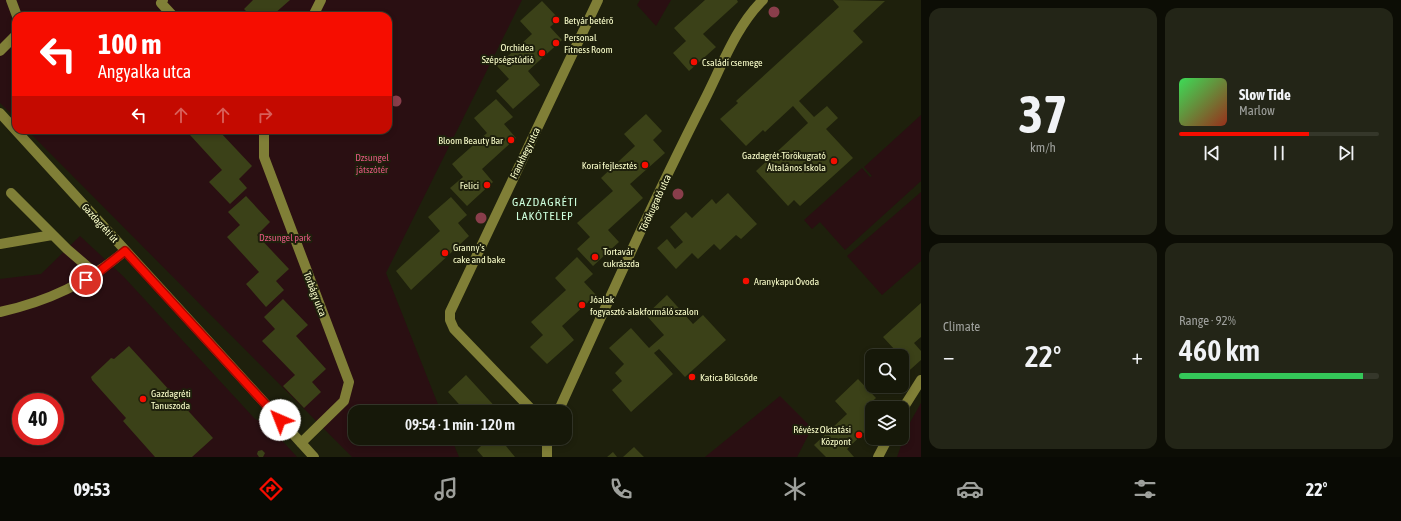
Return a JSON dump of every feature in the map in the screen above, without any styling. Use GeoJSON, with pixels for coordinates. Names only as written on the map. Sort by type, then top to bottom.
{"type":"FeatureCollection","features":[{"type":"Feature","properties":{"kind":"street"},"geometry":{"type":"LineString","coordinates":[[11,0],[16,12]]}},
{"type":"Feature","properties":{"kind":"street"},"geometry":{"type":"LineString","coordinates":[[315,12],[321,0]]}},
{"type":"Feature","properties":{"kind":"street","name":"Frankhegy utca"},"geometry":{"type":"LineString","coordinates":[[527,405],[454,329],[450,316],[453,303],[598,0]]}},
{"type":"Feature","properties":{"kind":"street","name":"Törökugrató utca"},"geometry":{"type":"LineString","coordinates":[[561,405],[690,129],[742,26],[754,9],[764,0]]}},
{"type":"Feature","properties":{"kind":"street"},"geometry":{"type":"LineString","coordinates":[[162,2],[170,12]]}},
{"type":"Feature","properties":{"kind":"street"},"geometry":{"type":"LineString","coordinates":[[0,52],[12,39]]}},
{"type":"Feature","properties":{"kind":"street","name":"Gazdagréti út"},"geometry":{"type":"LineString","coordinates":[[0,113],[12,126]]}},
{"type":"Feature","properties":{"kind":"street","name":"Gazdagréti út"},"geometry":{"type":"LineString","coordinates":[[19,134],[314,457]]}},
{"type":"Feature","properties":{"kind":"street","name":"Torbágy utca"},"geometry":{"type":"LineString","coordinates":[[264,134],[264,157],[349,382],[344,401],[301,443]]}},
{"type":"Feature","properties":{"kind":"street"},"geometry":{"type":"LineString","coordinates":[[11,193],[52,235],[96,274]]}},
{"type":"Feature","properties":{"kind":"street"},"geometry":{"type":"LineString","coordinates":[[0,244],[52,235]]}},
{"type":"Feature","properties":{"kind":"street"},"geometry":{"type":"LineString","coordinates":[[0,312],[45,299],[96,274],[125,251]]}},
{"type":"Feature","properties":{"kind":"street"},"geometry":{"type":"LineString","coordinates":[[908,401],[921,380]]}},
{"type":"Feature","properties":{"kind":"street"},"geometry":{"type":"LineString","coordinates":[[547,445],[547,457]]}},
{"type":"Feature","properties":{"kind":"street"},"geometry":{"type":"LineString","coordinates":[[878,457],[884,445]]}},
{"type":"Feature","properties":{"kind":"green space","name":"Dzsungel park"},"geometry":{"type":"Polygon","coordinates":[[[0,0],[522,0],[386,273],[438,405],[348,405],[348,445],[454,445],[459,457],[352,457],[31,134],[392,134],[392,12],[12,12],[12,115],[0,103],[0,0]]]}},
{"type":"Feature","properties":{"kind":"green space"},"geometry":{"type":"Polygon","coordinates":[[[640,0],[671,0],[656,26],[637,5],[640,0]]]}},
{"type":"Feature","properties":{"kind":"green space"},"geometry":{"type":"Polygon","coordinates":[[[921,115],[921,181],[845,250],[820,222],[812,229],[804,220],[862,168],[870,177],[872,176],[864,167],[921,115]]]}},
{"type":"Feature","properties":{"kind":"green space"},"geometry":{"type":"Polygon","coordinates":[[[921,192],[921,261],[882,295],[847,256],[921,192]]]}},
{"type":"Feature","properties":{"kind":"green space"},"geometry":{"type":"Polygon","coordinates":[[[80,236],[123,276],[255,419],[266,423],[297,457],[0,457],[0,279],[41,274],[80,236]]]}},
{"type":"Feature","properties":{"kind":"green space"},"geometry":{"type":"Polygon","coordinates":[[[780,396],[812,428],[797,457],[705,457],[780,396]]]}},
{"type":"Feature","properties":{"kind":"green space"},"geometry":{"type":"Polygon","coordinates":[[[921,403],[921,457],[897,457],[901,445],[909,445],[909,424],[921,403]]]}},
{"type":"Feature","properties":{"kind":"building"},"geometry":{"type":"Polygon","coordinates":[[[253,0],[290,0],[276,12],[247,12],[244,9],[253,0]]]}},
{"type":"Feature","properties":{"kind":"building"},"geometry":{"type":"Polygon","coordinates":[[[705,0],[737,0],[738,2],[703,34],[716,47],[689,71],[673,53],[686,41],[674,28],[705,0]]]}},
{"type":"Feature","properties":{"kind":"building"},"geometry":{"type":"Polygon","coordinates":[[[833,0],[885,1],[853,31],[863,42],[799,101],[814,117],[827,106],[838,118],[826,129],[853,158],[800,206],[794,200],[788,206],[756,171],[808,123],[793,106],[765,132],[763,130],[746,146],[720,119],[738,103],[736,101],[839,7],[833,0]]]}},
{"type":"Feature","properties":{"kind":"building"},"geometry":{"type":"Polygon","coordinates":[[[542,1],[559,19],[550,27],[562,40],[528,71],[540,85],[513,109],[496,91],[509,79],[497,66],[532,34],[520,21],[542,1]]]}},
{"type":"Feature","properties":{"kind":"building"},"geometry":{"type":"Polygon","coordinates":[[[496,99],[513,117],[504,124],[516,138],[482,169],[493,182],[467,206],[450,188],[463,177],[452,164],[487,133],[474,118],[496,99]]]}},
{"type":"Feature","properties":{"kind":"building"},"geometry":{"type":"Polygon","coordinates":[[[646,114],[662,131],[653,140],[665,153],[630,184],[643,198],[608,230],[619,242],[593,266],[577,249],[590,237],[577,223],[613,191],[601,178],[635,146],[624,134],[646,114]]]}},
{"type":"Feature","properties":{"kind":"building"},"geometry":{"type":"Polygon","coordinates":[[[222,134],[252,166],[239,179],[247,188],[230,204],[209,182],[222,170],[190,135],[222,134]]]}},
{"type":"Feature","properties":{"kind":"building"},"geometry":{"type":"Polygon","coordinates":[[[728,193],[757,224],[741,239],[736,235],[720,250],[714,244],[698,259],[692,253],[676,269],[657,248],[667,239],[675,249],[683,242],[670,227],[686,212],[692,218],[712,199],[716,204],[728,193]]]}},
{"type":"Feature","properties":{"kind":"building"},"geometry":{"type":"Polygon","coordinates":[[[246,196],[270,222],[257,235],[289,269],[276,281],[284,290],[266,307],[246,284],[259,272],[227,237],[240,225],[228,212],[246,196]]]}},
{"type":"Feature","properties":{"kind":"building"},"geometry":{"type":"Polygon","coordinates":[[[451,197],[467,215],[458,223],[469,236],[411,290],[396,271],[440,231],[428,217],[451,197]]]}},
{"type":"Feature","properties":{"kind":"building"},"geometry":{"type":"Polygon","coordinates":[[[577,257],[593,274],[584,282],[596,295],[562,326],[574,340],[547,364],[530,347],[543,335],[531,322],[566,290],[555,278],[577,257]]]}},
{"type":"Feature","properties":{"kind":"building"},"geometry":{"type":"Polygon","coordinates":[[[667,295],[693,324],[703,315],[726,340],[685,377],[659,349],[654,353],[673,374],[631,412],[612,390],[622,381],[615,373],[624,364],[609,348],[631,328],[649,348],[664,335],[646,315],[667,295]]]}},
{"type":"Feature","properties":{"kind":"building"},"geometry":{"type":"Polygon","coordinates":[[[283,299],[308,325],[296,336],[326,369],[312,382],[321,392],[304,408],[283,386],[295,375],[262,341],[275,329],[264,317],[283,299]]]}},
{"type":"Feature","properties":{"kind":"building"},"geometry":{"type":"Polygon","coordinates":[[[921,303],[921,337],[914,343],[921,351],[921,360],[909,371],[909,349],[894,349],[883,337],[921,303]]]}},
{"type":"Feature","properties":{"kind":"building","name":"Gazdagréti Tanuszoda"},"geometry":{"type":"Polygon","coordinates":[[[129,346],[213,438],[192,457],[155,457],[123,421],[126,418],[92,380],[91,377],[111,358],[114,359],[129,346]]]}},
{"type":"Feature","properties":{"kind":"building"},"geometry":{"type":"Polygon","coordinates":[[[466,375],[494,405],[460,405],[448,392],[466,375]]]}},
{"type":"Feature","properties":{"kind":"building"},"geometry":{"type":"Polygon","coordinates":[[[858,379],[865,386],[865,393],[871,393],[876,398],[873,401],[865,401],[865,432],[847,449],[854,457],[826,457],[814,445],[847,414],[835,401],[858,379]]]}},
{"type":"Feature","properties":{"kind":"building"},"geometry":{"type":"Polygon","coordinates":[[[482,445],[507,445],[506,446],[515,457],[483,457],[477,450],[482,445]]]}},
{"type":"Feature","properties":{"kind":"building"},"geometry":{"type":"Polygon","coordinates":[[[634,447],[644,457],[623,457],[634,447]]]}},
{"type":"Feature","properties":{"kind":"building"},"geometry":{"type":"Polygon","coordinates":[[[262,450],[265,453],[263,457],[259,457],[257,454],[258,451],[262,450]]]}},
{"type":"Feature","properties":{"kind":"building"},"geometry":{"type":"Polygon","coordinates":[[[613,452],[617,457],[607,457],[613,452]]]}},
{"type":"Feature","properties":{"kind":"place","name":"Betyár betérő"},"geometry":{"type":"Point","coordinates":[556,20]}},
{"type":"Feature","properties":{"kind":"place","name":"Personal Fitness Room"},"geometry":{"type":"Point","coordinates":[556,43]}},
{"type":"Feature","properties":{"kind":"place","name":"Orchidea Szépségstúdió"},"geometry":{"type":"Point","coordinates":[542,53]}},
{"type":"Feature","properties":{"kind":"place","name":"Családi csemege"},"geometry":{"type":"Point","coordinates":[694,62]}},
{"type":"Feature","properties":{"kind":"place","name":"Bloom Beauty Bar"},"geometry":{"type":"Point","coordinates":[511,140]}},
{"type":"Feature","properties":{"kind":"place","name":"Gazdagrét-Törökugrató Általános Iskola"},"geometry":{"type":"Point","coordinates":[834,161]}},
{"type":"Feature","properties":{"kind":"place","name":"Korai fejlesztés"},"geometry":{"type":"Point","coordinates":[645,165]}},
{"type":"Feature","properties":{"kind":"place","name":"Felici"},"geometry":{"type":"Point","coordinates":[487,185]}},
{"type":"Feature","properties":{"kind":"place","name":"Granny's cake and bake"},"geometry":{"type":"Point","coordinates":[445,253]}},
{"type":"Feature","properties":{"kind":"place","name":"Tortavár cukrászda"},"geometry":{"type":"Point","coordinates":[595,257]}},
{"type":"Feature","properties":{"kind":"place","name":"Aranykapu Óvoda"},"geometry":{"type":"Point","coordinates":[746,281]}},
{"type":"Feature","properties":{"kind":"place","name":"Jóalak fogyasztó-alakformáló szalon"},"geometry":{"type":"Point","coordinates":[582,305]}},
{"type":"Feature","properties":{"kind":"place","name":"Katica Bölcsőde"},"geometry":{"type":"Point","coordinates":[692,377]}},
{"type":"Feature","properties":{"kind":"place","name":"Gazdagréti Tanuszoda"},"geometry":{"type":"Point","coordinates":[143,399]}},
{"type":"Feature","properties":{"kind":"place","name":"Révész Oktatási Központ"},"geometry":{"type":"Point","coordinates":[859,435]}},
{"type":"Feature","properties":{"kind":"district","name":"GAZDAGRÉTI LAKÓTELEP"},"geometry":{"type":"Point","coordinates":[545,209]}},
{"type":"Feature","properties":{"kind":"route"},"geometry":{"type":"LineString","coordinates":[[86,280],[125,251],[280,420]]}},
{"type":"Feature","properties":{"kind":"park label","name":"Dzsungel játszótér"},"geometry":{"type":"Point","coordinates":[372,162]}}]}
